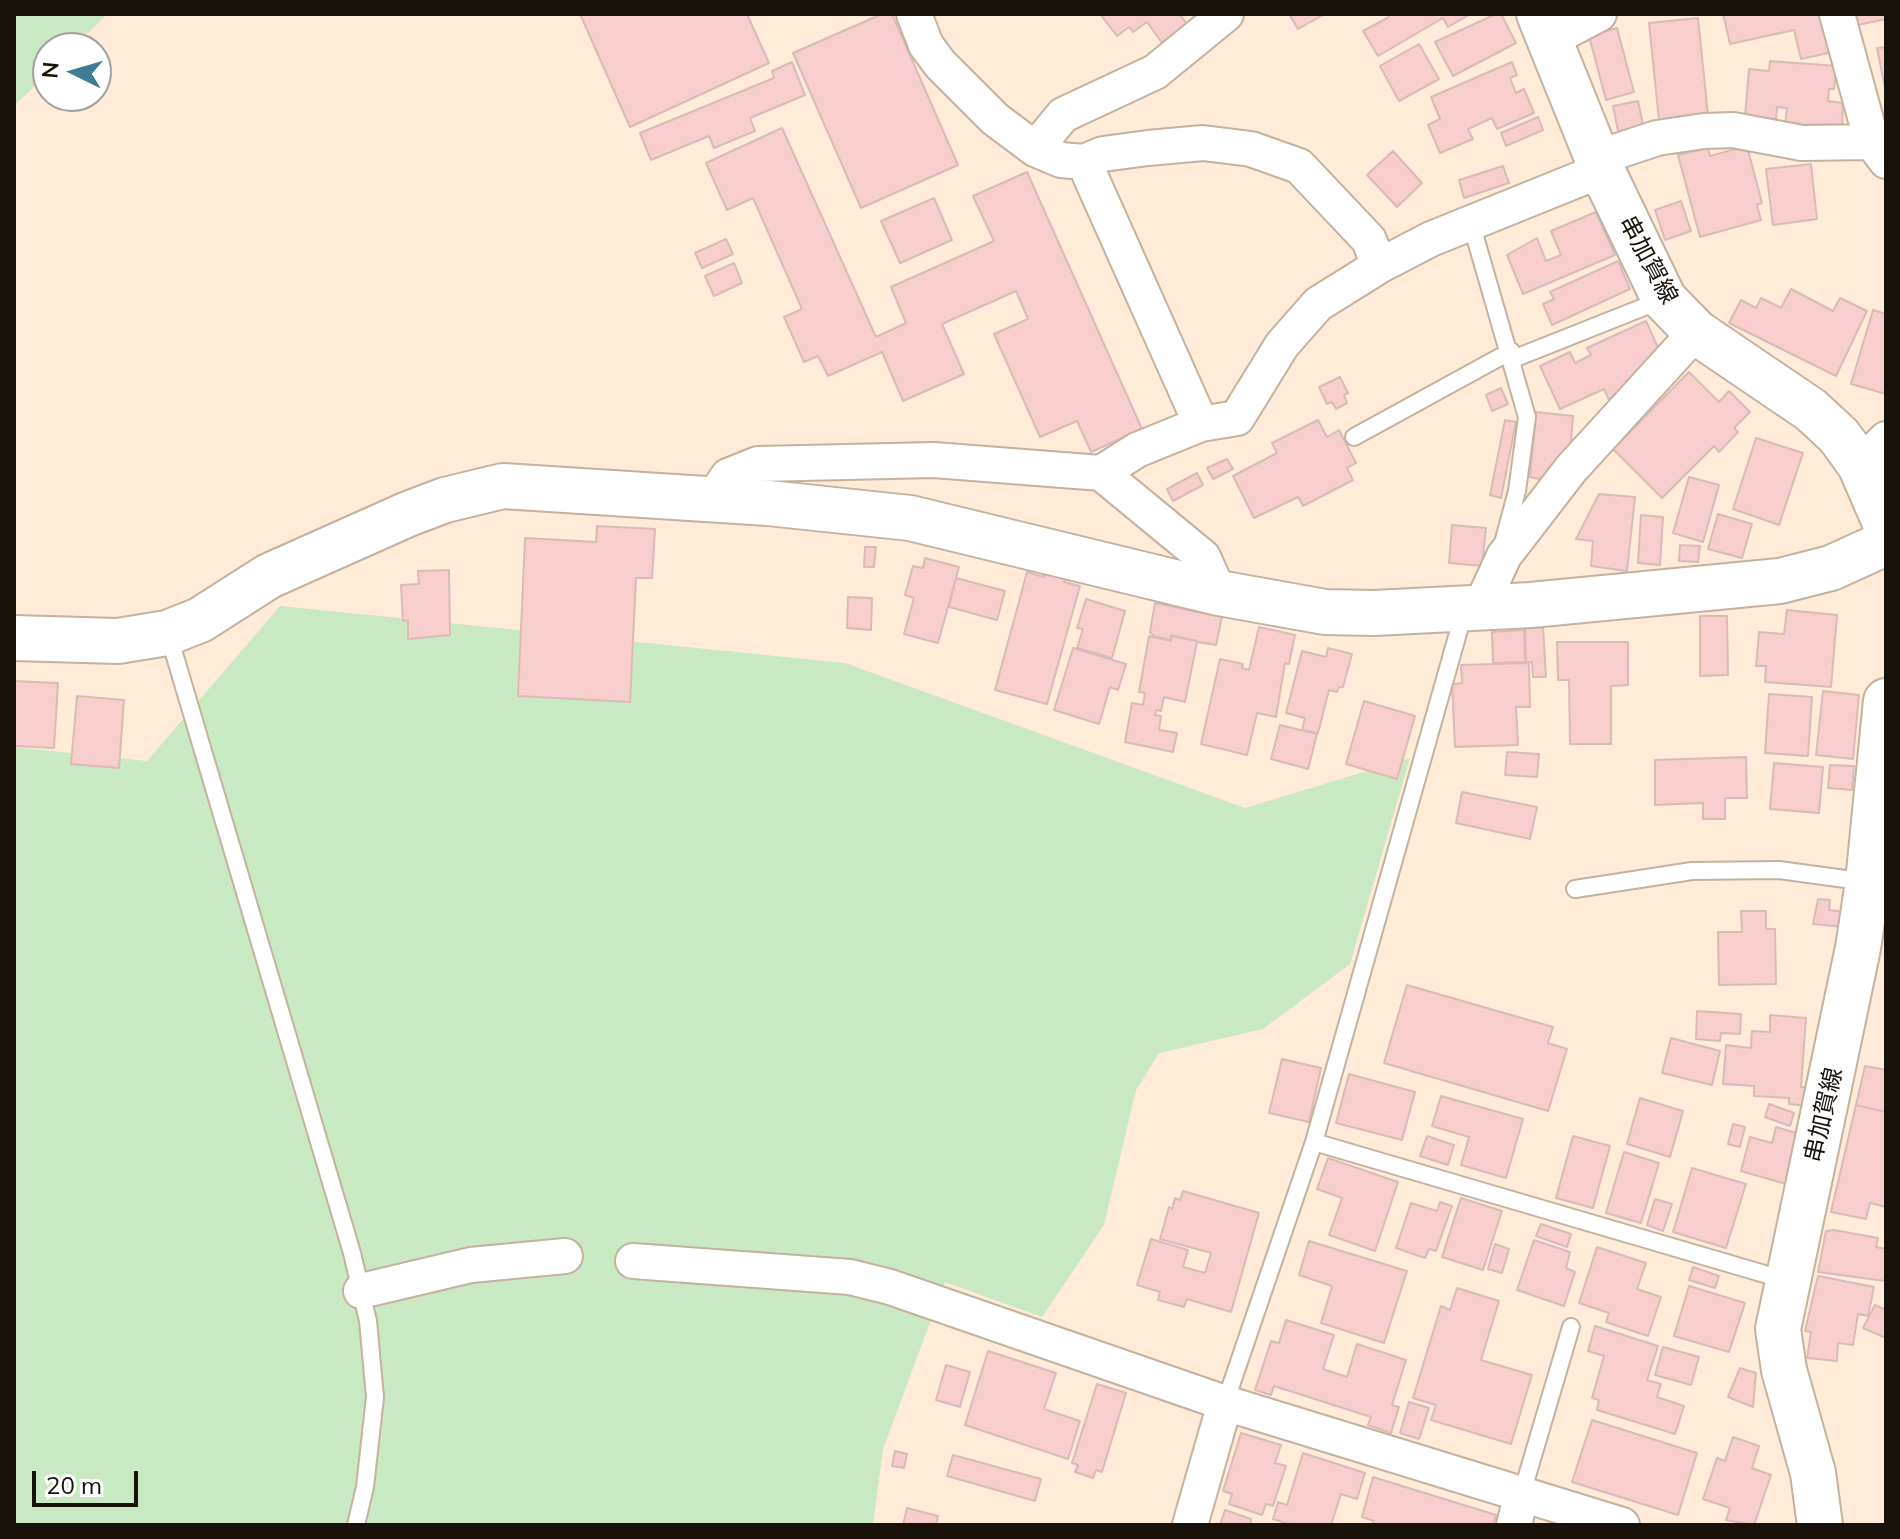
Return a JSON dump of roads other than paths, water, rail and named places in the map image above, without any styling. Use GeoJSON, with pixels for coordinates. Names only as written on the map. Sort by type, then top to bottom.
{"type":"FeatureCollection","features":[{"type":"Feature","properties":{"kind":"street"},"geometry":{"type":"LineString","coordinates":[[914,14],[926,45],[940,64],[995,119],[1035,149],[1061,160],[1084,162],[1103,154],[1203,143],[1263,153],[1299,166],[1320,186],[1369,240],[1379,266]]}},
{"type":"Feature","properties":{"kind":"street"},"geometry":{"type":"LineString","coordinates":[[1035,149],[1063,115],[1155,72],[1226,14]]}},
{"type":"Feature","properties":{"kind":"street"},"geometry":{"type":"LineString","coordinates":[[1544,27],[1599,14]]}},
{"type":"Feature","properties":{"kind":"street"},"geometry":{"type":"LineString","coordinates":[[1101,473],[1137,450],[1201,424],[1237,418],[1282,345],[1318,304],[1379,266],[1657,138],[1733,130],[1802,143],[1879,152],[1837,14]]}},
{"type":"Feature","properties":{"kind":"street","name":"串加賀線"},"geometry":{"type":"LineString","coordinates":[[1544,27],[1599,164],[1664,299],[1696,332],[1811,410],[1839,436],[1873,452],[1886,525]]}},
{"type":"Feature","properties":{"kind":"street"},"geometry":{"type":"LineString","coordinates":[[1084,162],[1201,424]]}},
{"type":"Feature","properties":{"kind":"street"},"geometry":{"type":"LineString","coordinates":[[1473,606],[1504,556],[1571,469],[1696,332]]}},
{"type":"Feature","properties":{"kind":"street"},"geometry":{"type":"LineString","coordinates":[[712,499],[728,476],[758,464],[934,460],[1101,473],[1203,557],[1219,593]]}},
{"type":"Feature","properties":{"kind":"street"},"geometry":{"type":"LineString","coordinates":[[14,638],[118,641],[167,633],[200,620],[269,576],[408,514],[478,490],[529,486],[910,518],[1219,593],[1325,612],[1374,613],[1531,605],[1780,581],[1831,568],[1886,543]]}},
{"type":"Feature","properties":{"kind":"street","name":"串加賀線"},"geometry":{"type":"LineString","coordinates":[[1820,1525],[1813,1473],[1784,1370],[1778,1329],[1846,1017],[1868,882],[1885,713]]}},
{"type":"Feature","properties":{"kind":"street"},"geometry":{"type":"LineString","coordinates":[[361,1291],[471,1265],[565,1256]]}},
{"type":"Feature","properties":{"kind":"street"},"geometry":{"type":"LineString","coordinates":[[633,1261],[850,1277],[965,1310],[1518,1509],[1622,1525]]}},
{"type":"Feature","properties":{"kind":"street"},"geometry":{"type":"LineString","coordinates":[[1190,1525],[1225,1403]]}},
{"type":"Feature","properties":{"kind":"lane"},"geometry":{"type":"LineString","coordinates":[[1471,223],[1512,355],[1527,417],[1517,491],[1503,541],[1504,556]]}},
{"type":"Feature","properties":{"kind":"lane"},"geometry":{"type":"LineString","coordinates":[[1354,437],[1512,355],[1664,299]]}},
{"type":"Feature","properties":{"kind":"lane"},"geometry":{"type":"LineString","coordinates":[[1225,1403],[1314,1142],[1473,606]]}},
{"type":"Feature","properties":{"kind":"lane"},"geometry":{"type":"LineString","coordinates":[[167,633],[361,1291],[374,1361],[375,1397],[365,1487],[356,1525]]}},
{"type":"Feature","properties":{"kind":"lane"},"geometry":{"type":"LineString","coordinates":[[1575,889],[1692,871],[1779,870],[1868,882]]}},
{"type":"Feature","properties":{"kind":"lane"},"geometry":{"type":"LineString","coordinates":[[1314,1142],[1787,1281]]}},
{"type":"Feature","properties":{"kind":"lane"},"geometry":{"type":"LineString","coordinates":[[1518,1509],[1571,1327]]}}]}
